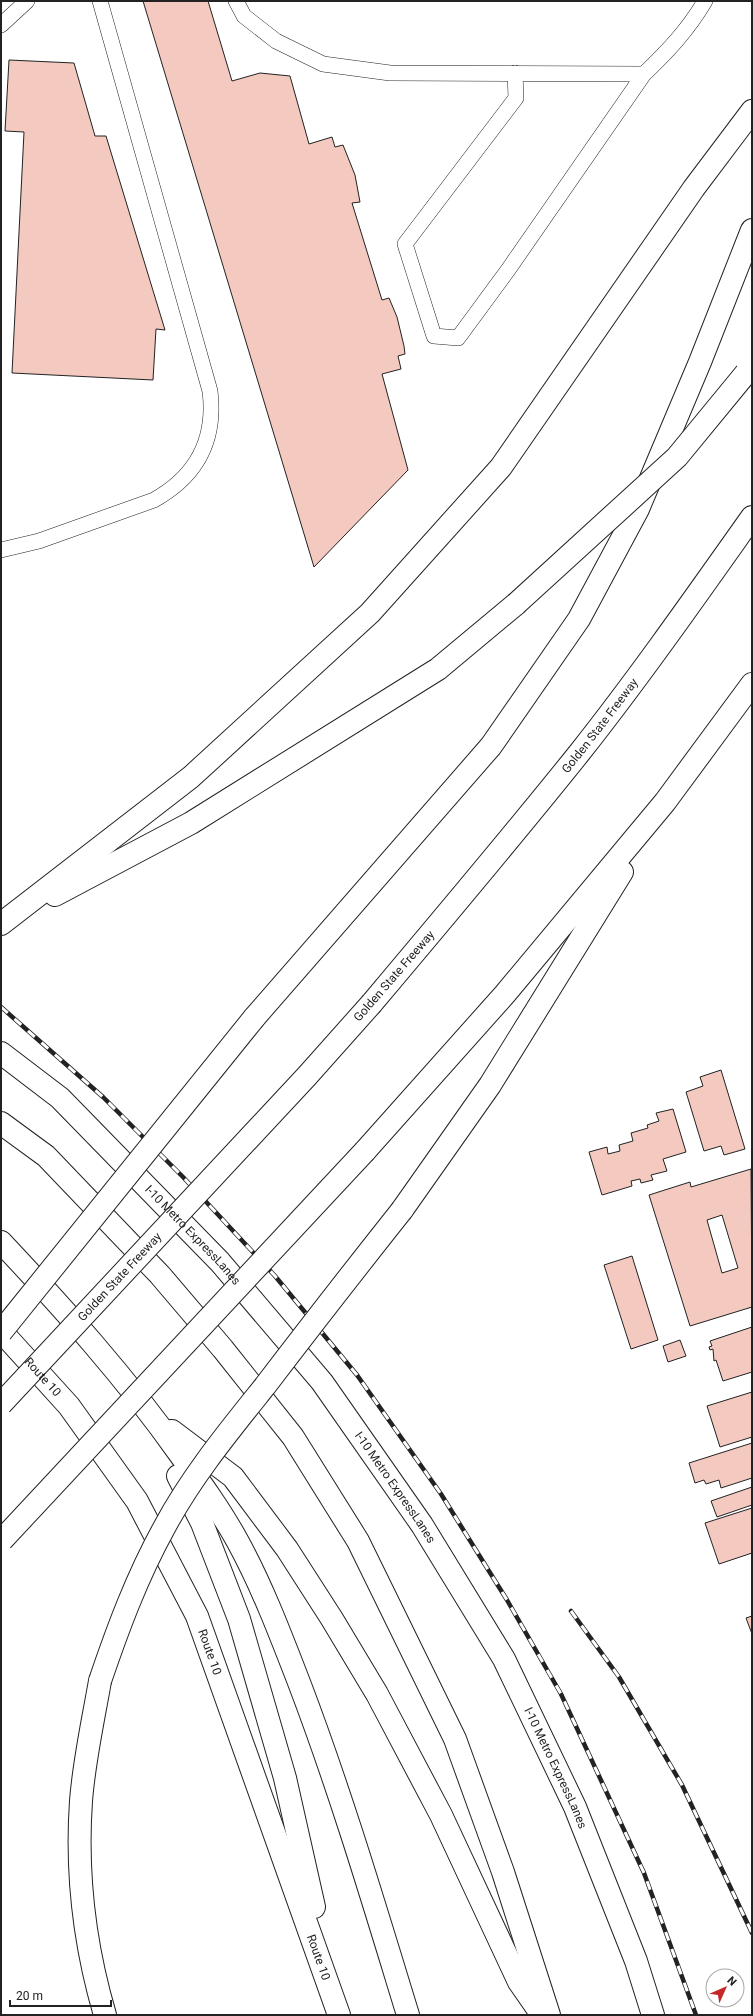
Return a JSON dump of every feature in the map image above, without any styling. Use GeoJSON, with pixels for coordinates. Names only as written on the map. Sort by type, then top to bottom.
{"type":"FeatureCollection","features":[{"type":"Feature","properties":{"kind":"highway"},"geometry":{"type":"LineString","coordinates":[[1,924],[191,777],[370,613],[501,467],[694,188],[752,111]]}},
{"type":"Feature","properties":{"kind":"highway"},"geometry":{"type":"LineString","coordinates":[[1,1332],[254,1018],[491,746],[579,619],[638,509],[700,362],[752,230]]}},
{"type":"Feature","properties":{"kind":"highway"},"geometry":{"type":"LineString","coordinates":[[1,924],[191,823],[438,669],[516,604],[677,457],[749,370]]}},
{"type":"Feature","properties":{"kind":"highway","name":"Golden State Freeway"},"geometry":{"type":"LineString","coordinates":[[1,1404],[307,1076],[372,1003],[476,881],[581,751],[668,635],[752,517]]}},
{"type":"Feature","properties":{"kind":"highway"},"geometry":{"type":"LineString","coordinates":[[2,1541],[366,1151],[506,994],[665,802],[752,684]]}},
{"type":"Feature","properties":{"kind":"highway"},"geometry":{"type":"LineString","coordinates":[[105,2015],[95,1981],[84,1915],[80,1858],[81,1802],[88,1744],[100,1681],[117,1629],[138,1577],[164,1527],[194,1481],[231,1430],[402,1210],[490,1085],[665,802]]}},
{"type":"Feature","properties":{"kind":"highway","name":"I-10 Metro ExpressLanes"},"geometry":{"type":"LineString","coordinates":[[1,1053],[60,1098],[220,1262],[322,1382],[422,1525],[504,1660],[575,1807],[636,1961],[653,2015]]}},
{"type":"Feature","properties":{"kind":"highway"},"geometry":{"type":"LineString","coordinates":[[1,1123],[46,1156],[160,1275],[293,1437],[358,1542],[454,1739],[503,1872],[549,2015]]}},
{"type":"Feature","properties":{"kind":"highway"},"geometry":{"type":"LineString","coordinates":[[1,1242],[102,1355],[155,1419],[208,1493],[237,1540],[266,1595],[328,1758],[408,2015]]}},
{"type":"Feature","properties":{"kind":"highway","name":"Route 10"},"geometry":{"type":"LineString","coordinates":[[1,1332],[69,1406],[137,1501],[197,1616],[337,2007]]}},
{"type":"Feature","properties":{"kind":"highway"},"geometry":{"type":"LineString","coordinates":[[102,1355],[157,1436],[202,1523],[239,1619],[285,1778],[337,2007]]}},
{"type":"Feature","properties":{"kind":"highway"},"geometry":{"type":"LineString","coordinates":[[155,1419],[233,1477],[295,1561],[377,1694],[441,1815],[519,1982],[542,2015]]}},
{"type":"Feature","properties":{"kind":"lane"},"geometry":{"type":"LineString","coordinates":[[1,25],[26,1]]}},
{"type":"Feature","properties":{"kind":"lane"},"geometry":{"type":"LineString","coordinates":[[1,550],[46,538],[154,500],[183,479],[194,466],[203,450],[210,427],[212,415],[210,391],[100,1]]}},
{"type":"Feature","properties":{"kind":"lane"},"geometry":{"type":"LineString","coordinates":[[236,1],[244,16],[276,41],[323,64],[390,73],[644,74]]}},
{"type":"Feature","properties":{"kind":"lane"},"geometry":{"type":"LineString","coordinates":[[514,73],[516,98],[405,244],[434,336],[458,338],[508,270],[644,74],[667,52],[691,24],[705,1]]}},
{"type":"Feature","properties":{"kind":"building"},"geometry":{"type":"Polygon","coordinates":[[[143,1],[208,1],[232,81],[260,73],[290,76],[309,144],[332,137],[335,147],[343,145],[355,175],[360,202],[352,203],[382,300],[389,298],[397,317],[404,346],[405,354],[398,356],[401,369],[382,374],[408,470],[314,567],[143,1]]]}},
{"type":"Feature","properties":{"kind":"building"},"geometry":{"type":"Polygon","coordinates":[[[9,60],[74,63],[95,136],[106,136],[165,330],[156,329],[153,380],[12,373],[24,132],[5,131],[9,60]]]}},
{"type":"Feature","properties":{"kind":"building"},"geometry":{"type":"Polygon","coordinates":[[[721,1070],[745,1149],[724,1155],[721,1146],[704,1151],[686,1092],[703,1086],[700,1077],[721,1070]]]}},
{"type":"Feature","properties":{"kind":"building"},"geometry":{"type":"Polygon","coordinates":[[[673,1109],[686,1152],[663,1159],[667,1171],[651,1175],[653,1180],[641,1183],[640,1179],[631,1181],[632,1186],[602,1195],[589,1152],[607,1147],[608,1154],[620,1151],[619,1145],[633,1141],[631,1133],[648,1128],[647,1125],[659,1121],[656,1113],[673,1109]]]}},
{"type":"Feature","properties":{"kind":"building"},"geometry":{"type":"Polygon","coordinates":[[[751,1169],[752,1307],[690,1326],[649,1195],[690,1182],[691,1187],[751,1169]],[[722,1215],[707,1220],[722,1273],[738,1268],[722,1215]]]}},
{"type":"Feature","properties":{"kind":"building"},"geometry":{"type":"Polygon","coordinates":[[[632,1256],[658,1340],[631,1349],[604,1265],[632,1256]]]}},
{"type":"Feature","properties":{"kind":"building"},"geometry":{"type":"Polygon","coordinates":[[[752,1327],[752,1372],[723,1381],[716,1360],[714,1361],[713,1349],[710,1350],[709,1347],[712,1346],[710,1341],[752,1327]]]}},
{"type":"Feature","properties":{"kind":"building"},"geometry":{"type":"Polygon","coordinates":[[[680,1340],[686,1356],[668,1362],[663,1346],[680,1340]]]}},
{"type":"Feature","properties":{"kind":"building"},"geometry":{"type":"Polygon","coordinates":[[[752,1392],[752,1437],[720,1447],[707,1406],[752,1392]]]}},
{"type":"Feature","properties":{"kind":"building"},"geometry":{"type":"Polygon","coordinates":[[[752,1443],[752,1478],[721,1488],[719,1480],[706,1484],[704,1480],[695,1483],[689,1463],[752,1443]]]}},
{"type":"Feature","properties":{"kind":"building"},"geometry":{"type":"Polygon","coordinates":[[[752,1487],[752,1505],[717,1517],[711,1501],[752,1487]]]}},
{"type":"Feature","properties":{"kind":"building"},"geometry":{"type":"Polygon","coordinates":[[[752,1508],[752,1553],[719,1564],[705,1523],[752,1508]]]}},
{"type":"Feature","properties":{"kind":"building"},"geometry":{"type":"Polygon","coordinates":[[[752,1616],[752,1634],[746,1618],[752,1616]]]}},
{"type":"Feature","properties":{"kind":"railway"},"geometry":{"type":"LineString","coordinates":[[1,1007],[103,1097],[183,1177],[275,1276],[357,1375],[441,1494],[507,1600],[561,1694],[644,1873],[696,2015]]}},
{"type":"Feature","properties":{"kind":"railway"},"geometry":{"type":"LineString","coordinates":[[571,1611],[619,1677],[682,1785],[752,1933]]}}]}
